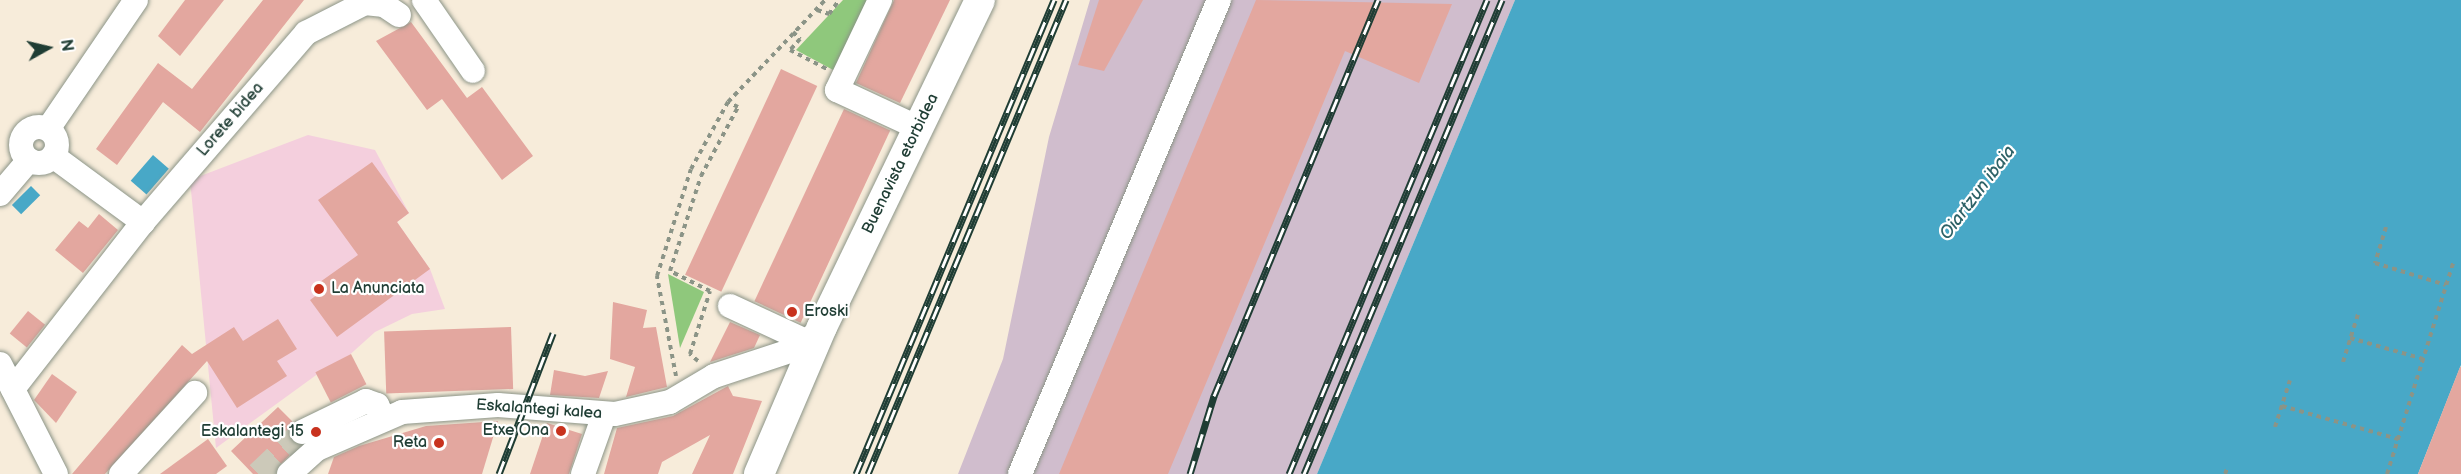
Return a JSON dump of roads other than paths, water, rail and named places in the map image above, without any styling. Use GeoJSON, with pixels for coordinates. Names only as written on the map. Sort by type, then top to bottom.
{"type":"FeatureCollection","features":[{"type":"Feature","properties":{"kind":"main road","name":"Buenavista etorbidea"},"geometry":{"type":"LineString","coordinates":[[759,474],[815,335],[919,128],[980,0]]}},
{"type":"Feature","properties":{"kind":"street"},"geometry":{"type":"LineString","coordinates":[[48,129],[136,0]]}},
{"type":"Feature","properties":{"kind":"street"},"geometry":{"type":"LineString","coordinates":[[424,0],[473,71]]}},
{"type":"Feature","properties":{"kind":"street"},"geometry":{"type":"LineString","coordinates":[[880,0],[837,90],[919,128]]}},
{"type":"Feature","properties":{"kind":"street"},"geometry":{"type":"LineString","coordinates":[[1020,474],[1219,0]]}},
{"type":"Feature","properties":{"kind":"street"},"geometry":{"type":"LineString","coordinates":[[366,2],[384,5],[399,15]]}},
{"type":"Feature","properties":{"kind":"street","name":"Lorete bidea"},"geometry":{"type":"LineString","coordinates":[[13,389],[143,222],[306,33],[366,2]]}},
{"type":"Feature","properties":{"kind":"street"},"geometry":{"type":"LineString","coordinates":[[29,160],[21,146],[25,134],[35,127],[48,129],[56,139],[53,156]]}},
{"type":"Feature","properties":{"kind":"street"},"geometry":{"type":"LineString","coordinates":[[53,156],[143,222]]}},
{"type":"Feature","properties":{"kind":"street"},"geometry":{"type":"LineString","coordinates":[[29,160],[42,162],[53,156]]}},
{"type":"Feature","properties":{"kind":"street"},"geometry":{"type":"LineString","coordinates":[[0,194],[29,160]]}},
{"type":"Feature","properties":{"kind":"street"},"geometry":{"type":"LineString","coordinates":[[730,306],[815,335]]}},
{"type":"Feature","properties":{"kind":"street","name":"Eskalantegi kalea"},"geometry":{"type":"LineString","coordinates":[[289,474],[317,449],[384,419],[448,405],[603,415],[680,397],[714,376],[815,335]]}},
{"type":"Feature","properties":{"kind":"street"},"geometry":{"type":"LineString","coordinates":[[0,364],[56,474]]}},
{"type":"Feature","properties":{"kind":"street"},"geometry":{"type":"LineString","coordinates":[[122,474],[195,393]]}},
{"type":"Feature","properties":{"kind":"street"},"geometry":{"type":"LineString","coordinates":[[302,432],[366,401],[377,405],[384,419]]}},
{"type":"Feature","properties":{"kind":"street"},"geometry":{"type":"LineString","coordinates":[[583,474],[603,415]]}},
{"type":"Feature","properties":{"kind":"water","name":"Oiartzun ibaia"},"geometry":{"type":"Polygon","coordinates":[[[1515,0],[2461,0],[2461,365],[2418,474],[1317,474],[1515,0]]]}},
{"type":"Feature","properties":{"kind":"water"},"geometry":{"type":"Polygon","coordinates":[[[153,155],[169,169],[147,194],[131,181],[153,155]]]}},
{"type":"Feature","properties":{"kind":"water"},"geometry":{"type":"Polygon","coordinates":[[[31,186],[40,195],[21,214],[12,205],[31,186]]]}},
{"type":"Feature","properties":{"kind":"tunnel"},"geometry":{"type":"LineString","coordinates":[[258,474],[302,432]]}},
{"type":"Feature","properties":{"kind":"railway"},"geometry":{"type":"LineString","coordinates":[[856,474],[1054,0]]}},
{"type":"Feature","properties":{"kind":"railway"},"geometry":{"type":"LineString","coordinates":[[868,474],[1066,0]]}},
{"type":"Feature","properties":{"kind":"railway"},"geometry":{"type":"LineString","coordinates":[[1190,474],[1214,396],[1378,0]]}},
{"type":"Feature","properties":{"kind":"railway"},"geometry":{"type":"LineString","coordinates":[[1289,474],[1487,0]]}},
{"type":"Feature","properties":{"kind":"railway"},"geometry":{"type":"LineString","coordinates":[[1304,474],[1502,0]]}},
{"type":"Feature","properties":{"kind":"railway"},"geometry":{"type":"LineString","coordinates":[[499,474],[553,333]]}},
{"type":"Feature","properties":{"kind":"place","name":"La Anunciata"},"geometry":{"type":"Point","coordinates":[319,289]}},
{"type":"Feature","properties":{"kind":"place","name":"Eroski"},"geometry":{"type":"Point","coordinates":[792,312]}},
{"type":"Feature","properties":{"kind":"place","name":"Etxe Ona"},"geometry":{"type":"Point","coordinates":[561,431]}},
{"type":"Feature","properties":{"kind":"place","name":"Eskalantegi 15"},"geometry":{"type":"Point","coordinates":[316,432]}},
{"type":"Feature","properties":{"kind":"place","name":"Reta"},"geometry":{"type":"Point","coordinates":[439,443]}}]}
